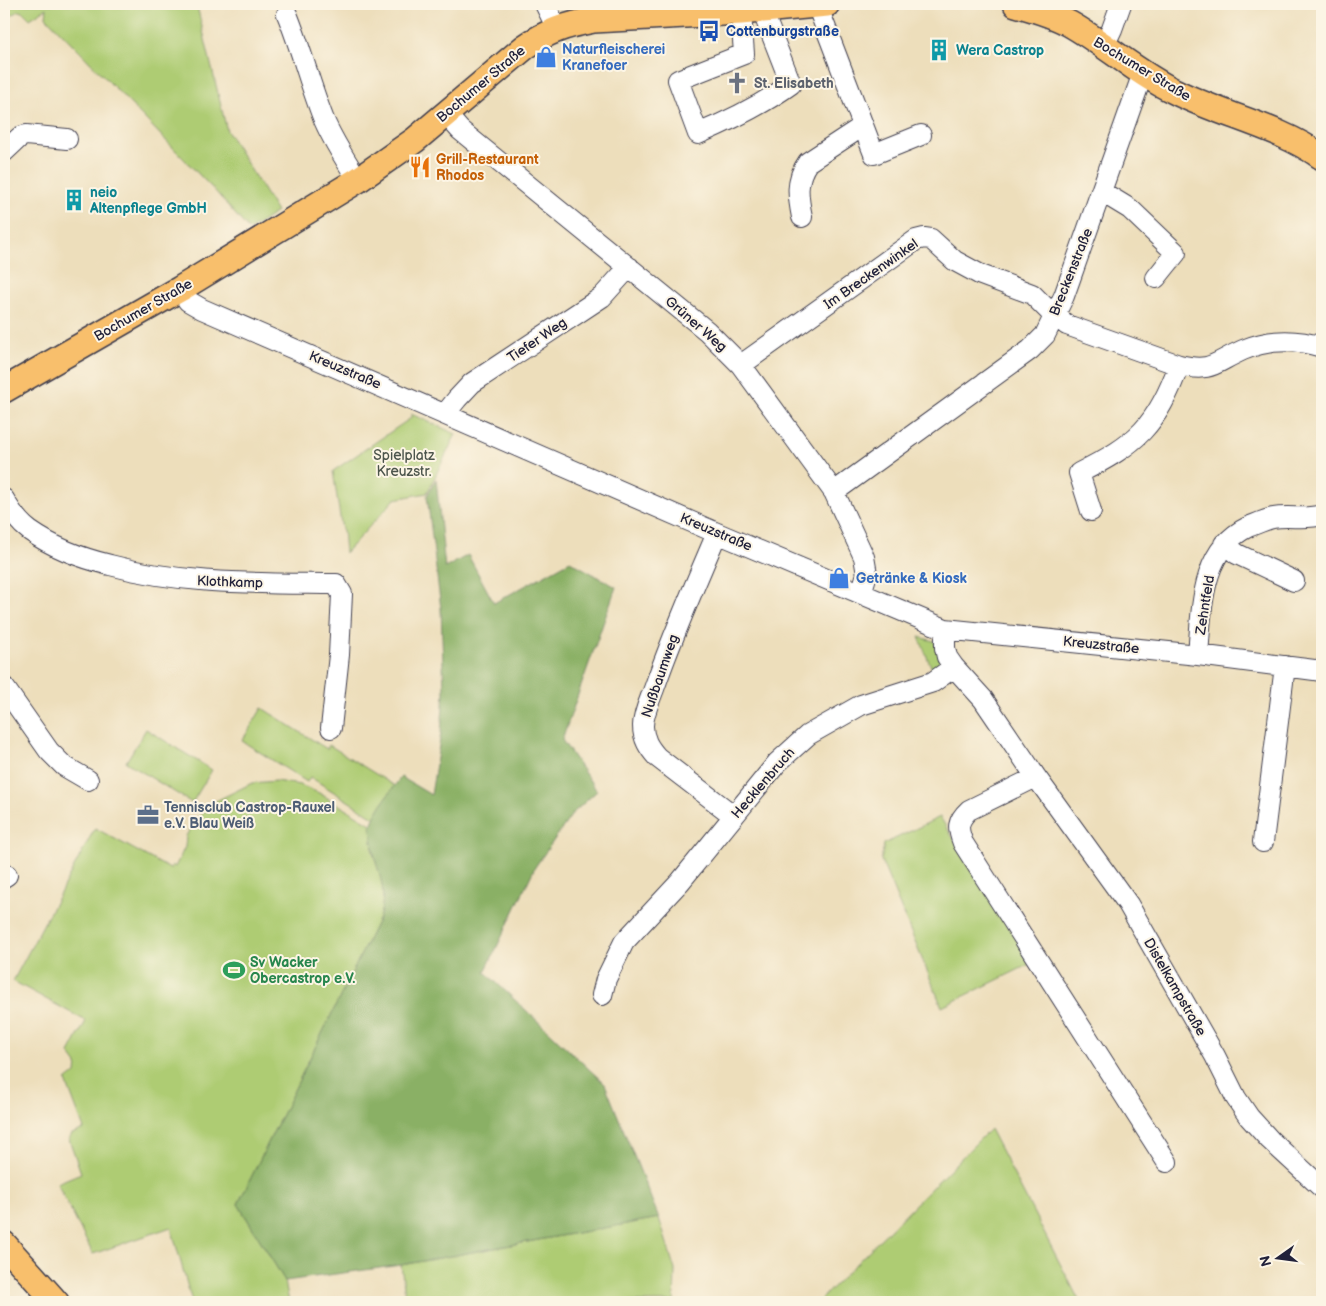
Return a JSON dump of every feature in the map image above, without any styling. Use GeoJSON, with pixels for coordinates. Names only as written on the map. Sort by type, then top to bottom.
{"type":"FeatureCollection","features":[{"type":"Feature","properties":{"kind":"main road","name":"Bochumer Straße"},"geometry":{"type":"LineString","coordinates":[[4,390],[180,289],[358,180],[415,140],[525,47],[543,35],[557,29],[594,20],[822,4]]}},
{"type":"Feature","properties":{"kind":"main road","name":"Bochumer Straße"},"geometry":{"type":"LineString","coordinates":[[1016,4],[1070,24],[1143,73],[1174,91],[1287,137],[1322,157]]}},
{"type":"Feature","properties":{"kind":"main road"},"geometry":{"type":"LineString","coordinates":[[4,1244],[56,1302]]}},
{"type":"Feature","properties":{"kind":"street"},"geometry":{"type":"LineString","coordinates":[[545,4],[557,29]]}},
{"type":"Feature","properties":{"kind":"street"},"geometry":{"type":"LineString","coordinates":[[822,4],[874,154],[921,135]]}},
{"type":"Feature","properties":{"kind":"street"},"geometry":{"type":"LineString","coordinates":[[1104,46],[1120,4]]}},
{"type":"Feature","properties":{"kind":"street"},"geometry":{"type":"LineString","coordinates":[[763,9],[791,84],[768,101],[698,134],[678,80],[744,54],[763,9]]}},
{"type":"Feature","properties":{"kind":"street"},"geometry":{"type":"LineString","coordinates":[[287,14],[297,37],[325,121],[358,180]]}},
{"type":"Feature","properties":{"kind":"street","name":"Breckenstraße"},"geometry":{"type":"LineString","coordinates":[[834,492],[1030,350],[1045,335],[1064,296],[1143,73]]}},
{"type":"Feature","properties":{"kind":"street","name":"Grüner Weg"},"geometry":{"type":"LineString","coordinates":[[446,114],[460,130],[707,331],[741,365],[834,492],[864,558],[867,574],[861,593]]}},
{"type":"Feature","properties":{"kind":"street"},"geometry":{"type":"LineString","coordinates":[[802,217],[798,201],[798,184],[801,171],[808,162],[863,126]]}},
{"type":"Feature","properties":{"kind":"street"},"geometry":{"type":"LineString","coordinates":[[4,152],[20,137],[26,135],[67,140]]}},
{"type":"Feature","properties":{"kind":"street"},"geometry":{"type":"LineString","coordinates":[[1102,192],[1130,209],[1176,253],[1156,278]]}},
{"type":"Feature","properties":{"kind":"street","name":"Im Breckenwinkel"},"geometry":{"type":"LineString","coordinates":[[741,365],[920,238],[931,239],[954,261],[981,275],[1032,294],[1055,316]]}},
{"type":"Feature","properties":{"kind":"street","name":"Tiefer Weg"},"geometry":{"type":"LineString","coordinates":[[445,414],[472,383],[602,297],[629,268]]}},
{"type":"Feature","properties":{"kind":"street","name":"Kreuzstraße"},"geometry":{"type":"LineString","coordinates":[[180,289],[188,301],[202,309],[717,533],[945,629],[1198,655],[1322,671]]}},
{"type":"Feature","properties":{"kind":"street"},"geometry":{"type":"LineString","coordinates":[[1055,316],[1067,325],[1179,366],[1194,369],[1206,368],[1245,349],[1262,344],[1281,341],[1303,342],[1322,347]]}},
{"type":"Feature","properties":{"kind":"street"},"geometry":{"type":"LineString","coordinates":[[1091,511],[1079,473],[1105,460],[1127,445],[1150,424],[1164,402],[1179,366]]}},
{"type":"Feature","properties":{"kind":"street","name":"Klothkamp"},"geometry":{"type":"LineString","coordinates":[[4,498],[29,530],[48,543],[89,560],[133,571],[186,580],[336,584],[342,594],[339,655],[331,728]]}},
{"type":"Feature","properties":{"kind":"street","name":"Zehntfeld"},"geometry":{"type":"LineString","coordinates":[[1198,655],[1205,588],[1212,564],[1224,544],[1239,532],[1272,518],[1321,518]]}},
{"type":"Feature","properties":{"kind":"street","name":"Nußbaumweg"},"geometry":{"type":"LineString","coordinates":[[717,533],[665,656],[643,726],[649,748],[657,757],[734,816]]}},
{"type":"Feature","properties":{"kind":"street"},"geometry":{"type":"LineString","coordinates":[[1224,544],[1237,554],[1294,582]]}},
{"type":"Feature","properties":{"kind":"street"},"geometry":{"type":"LineString","coordinates":[[945,629],[945,648],[954,667]]}},
{"type":"Feature","properties":{"kind":"street"},"geometry":{"type":"LineString","coordinates":[[1263,842],[1285,666]]}},
{"type":"Feature","properties":{"kind":"street","name":"Hecklenbruch"},"geometry":{"type":"LineString","coordinates":[[602,995],[606,979],[624,942],[680,882],[777,763],[808,735],[861,705],[933,682],[954,667]]}},
{"type":"Feature","properties":{"kind":"street","name":"Distelkampstraße"},"geometry":{"type":"LineString","coordinates":[[954,667],[983,699],[1036,778],[1128,904],[1215,1056],[1236,1098],[1249,1117],[1270,1140],[1322,1188]]}},
{"type":"Feature","properties":{"kind":"street"},"geometry":{"type":"LineString","coordinates":[[4,688],[49,751],[64,766],[88,780]]}},
{"type":"Feature","properties":{"kind":"street"},"geometry":{"type":"LineString","coordinates":[[1036,778],[969,810],[962,817],[958,825],[959,834],[968,852],[1167,1162]]}},
{"type":"Feature","properties":{"kind":"green space"},"geometry":{"type":"Polygon","coordinates":[[[4,4],[192,4],[197,6],[227,131],[277,212],[249,230],[216,192],[46,17],[47,8],[30,19],[23,12],[19,11],[4,20],[4,4]]]}},
{"type":"Feature","properties":{"kind":"green space","name":"Spielplatz Kreuzstr."},"geometry":{"type":"Polygon","coordinates":[[[411,414],[456,434],[427,493],[395,499],[345,553],[333,471],[411,418],[411,414]]]}},
{"type":"Feature","properties":{"kind":"green space"},"geometry":{"type":"Polygon","coordinates":[[[436,479],[445,568],[468,555],[494,603],[570,561],[616,587],[562,740],[597,791],[573,813],[535,867],[485,972],[605,1084],[659,1218],[401,1265],[285,1281],[238,1204],[379,918],[383,896],[373,850],[371,826],[374,818],[401,777],[431,795],[441,733],[444,692],[441,609],[427,496],[436,479]]]}},
{"type":"Feature","properties":{"kind":"green space"},"geometry":{"type":"Polygon","coordinates":[[[919,637],[934,641],[936,645],[940,662],[934,674],[919,637]]]}},
{"type":"Feature","properties":{"kind":"green space"},"geometry":{"type":"Polygon","coordinates":[[[262,708],[327,749],[329,745],[395,786],[375,818],[310,777],[307,782],[242,741],[262,708]]]}},
{"type":"Feature","properties":{"kind":"green space"},"geometry":{"type":"Polygon","coordinates":[[[146,729],[212,770],[192,803],[126,762],[146,729]]]}},
{"type":"Feature","properties":{"kind":"green space","name":"Sv Wacker Obercastrop e.V."},"geometry":{"type":"Polygon","coordinates":[[[276,781],[300,785],[319,793],[371,824],[373,853],[382,879],[382,908],[379,918],[238,1204],[285,1281],[289,1302],[192,1302],[171,1227],[93,1254],[57,1183],[81,1173],[69,1139],[72,1134],[84,1129],[66,1081],[76,1073],[77,1064],[69,1053],[86,1021],[13,981],[95,828],[170,869],[172,865],[175,867],[185,847],[186,836],[194,822],[212,803],[252,783],[276,781]]]}},
{"type":"Feature","properties":{"kind":"green space"},"geometry":{"type":"Polygon","coordinates":[[[940,817],[1032,963],[942,1007],[881,860],[884,844],[940,817]]]}},
{"type":"Feature","properties":{"kind":"green space"},"geometry":{"type":"Polygon","coordinates":[[[990,1129],[1080,1302],[818,1302],[990,1129]]]}},
{"type":"Feature","properties":{"kind":"green space"},"geometry":{"type":"Polygon","coordinates":[[[659,1218],[675,1270],[674,1302],[406,1302],[401,1265],[659,1218]]]}},
{"type":"Feature","properties":{"kind":"place","name":"Cottenburgstraße"},"geometry":{"type":"Point","coordinates":[709,31]}},
{"type":"Feature","properties":{"kind":"place","name":"Wera Castrop"},"geometry":{"type":"Point","coordinates":[939,50]}},
{"type":"Feature","properties":{"kind":"place","name":"Naturfleischerei Kranefoer"},"geometry":{"type":"Point","coordinates":[546,57]}},
{"type":"Feature","properties":{"kind":"place","name":"St. Elisabeth"},"geometry":{"type":"Point","coordinates":[737,83]}},
{"type":"Feature","properties":{"kind":"place","name":"Grill-Restaurant Rhodos"},"geometry":{"type":"Point","coordinates":[420,167]}},
{"type":"Feature","properties":{"kind":"place","name":"neio Altenpflege GmbH"},"geometry":{"type":"Point","coordinates":[74,200]}},
{"type":"Feature","properties":{"kind":"place","name":"Getränke & Kiosk"},"geometry":{"type":"Point","coordinates":[839,578]}},
{"type":"Feature","properties":{"kind":"place","name":"Tennisclub Castrop-Rauxel e.V. Blau Weiß"},"geometry":{"type":"Point","coordinates":[148,815]}},
{"type":"Feature","properties":{"kind":"place","name":"Sv Wacker Obercastrop e.V."},"geometry":{"type":"Point","coordinates":[234,970]}}]}
